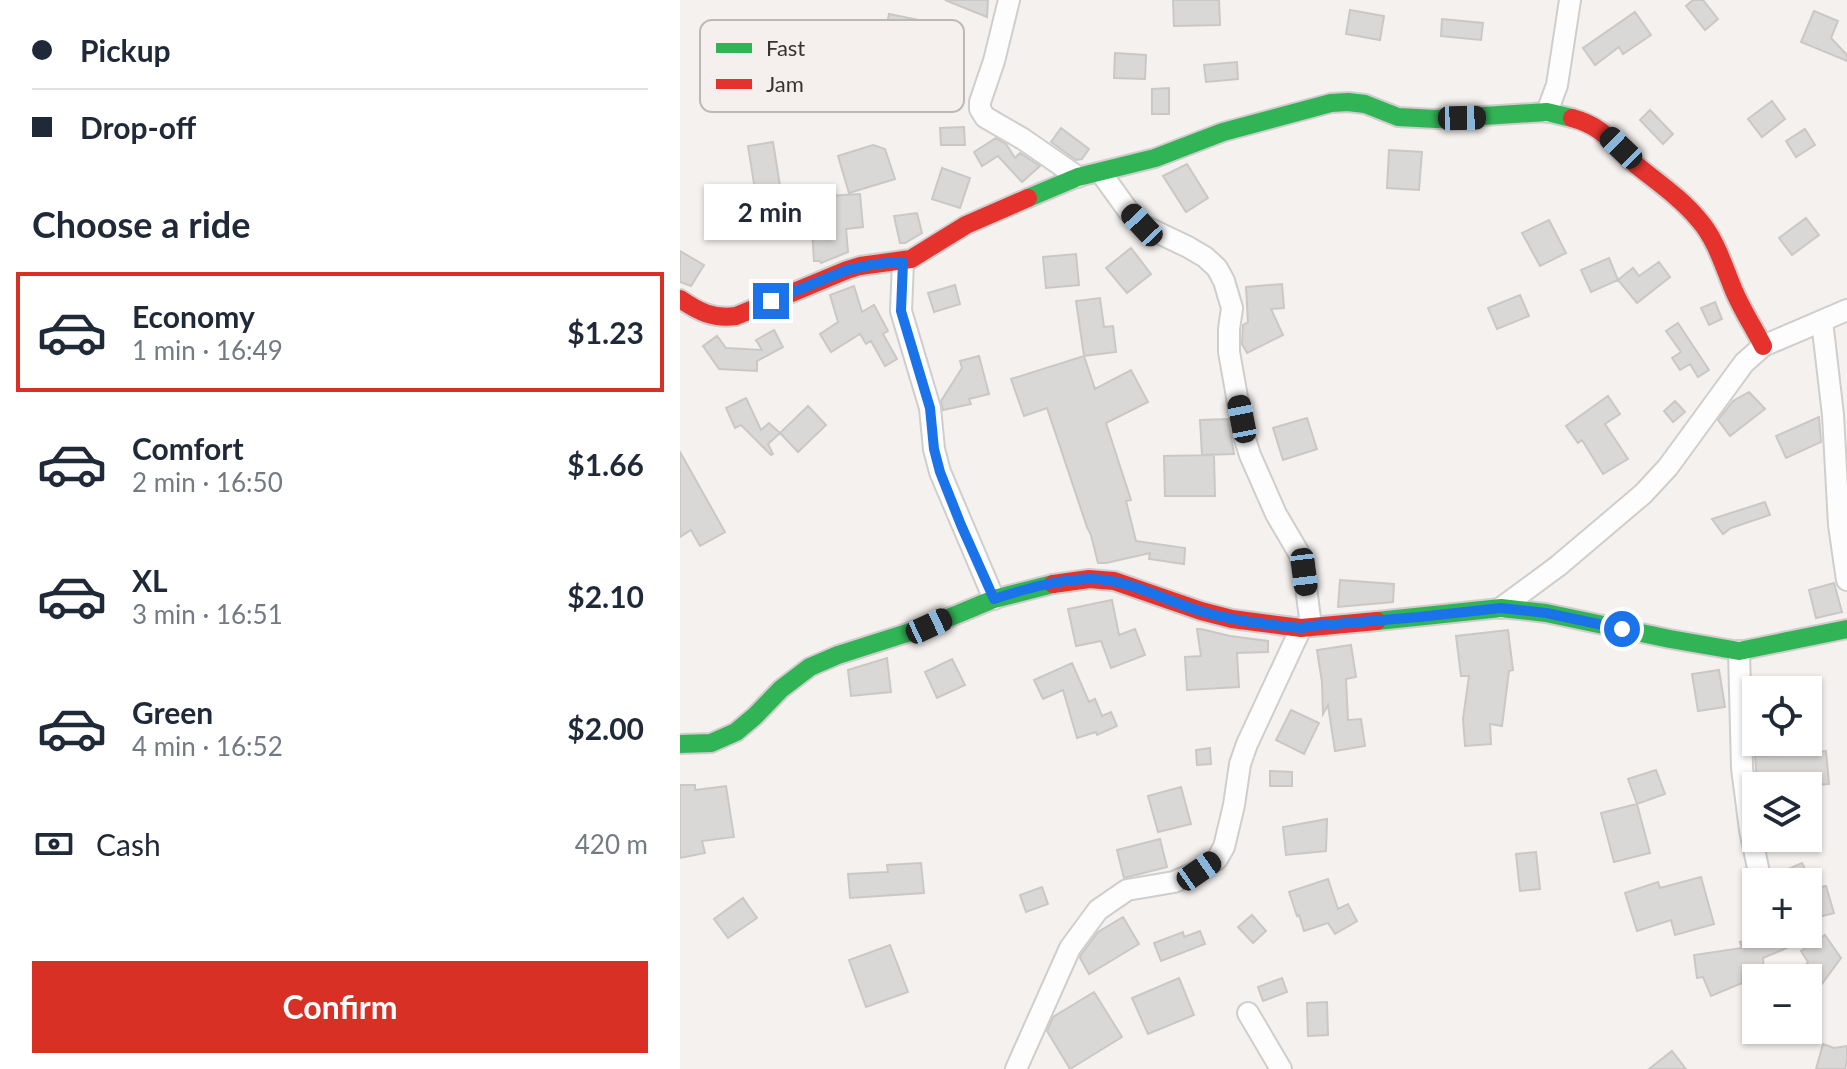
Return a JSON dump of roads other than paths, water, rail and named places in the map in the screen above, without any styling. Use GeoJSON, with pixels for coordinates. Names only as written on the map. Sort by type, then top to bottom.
{"type":"FeatureCollection","features":[{"type":"Feature","properties":{"kind":"street"},"geometry":{"type":"LineString","coordinates":[[1009,0],[980,109],[985,117],[1078,177]]}},
{"type":"Feature","properties":{"kind":"street"},"geometry":{"type":"LineString","coordinates":[[1547,112],[1557,85],[1570,0]]}},
{"type":"Feature","properties":{"kind":"street"},"geometry":{"type":"LineString","coordinates":[[680,299],[710,317],[721,319],[736,316],[847,270],[911,259],[966,225],[1078,177],[1155,158],[1223,132],[1331,103],[1348,102],[1398,117],[1488,117],[1547,112],[1587,122],[1604,132],[1633,162],[1679,198],[1702,223],[1763,346]]}},
{"type":"Feature","properties":{"kind":"street"},"geometry":{"type":"LineString","coordinates":[[1016,1069],[1070,948],[1098,910],[1127,890],[1174,882],[1217,859],[1224,847],[1240,764],[1247,744],[1306,627],[1304,572],[1300,555],[1270,502],[1244,436],[1229,352],[1232,308],[1224,281],[1217,268],[1205,257],[1142,225],[1101,173]]}},
{"type":"Feature","properties":{"kind":"street"},"geometry":{"type":"LineString","coordinates":[[903,262],[901,311],[930,408],[940,472],[994,599]]}},
{"type":"Feature","properties":{"kind":"street"},"geometry":{"type":"LineString","coordinates":[[1501,608],[1558,566],[1643,494],[1668,467],[1744,363],[1763,346],[1847,310]]}},
{"type":"Feature","properties":{"kind":"street"},"geometry":{"type":"LineString","coordinates":[[1822,321],[1833,415],[1839,525],[1847,580]]}},
{"type":"Feature","properties":{"kind":"street"},"geometry":{"type":"LineString","coordinates":[[680,744],[711,743],[736,732],[781,689],[810,667],[838,655],[929,626],[994,599],[1056,583],[1089,579],[1114,581],[1232,619],[1306,627],[1501,608],[1546,613],[1739,651],[1847,629]]}},
{"type":"Feature","properties":{"kind":"street"},"geometry":{"type":"LineString","coordinates":[[1739,651],[1742,768],[1758,868]]}},
{"type":"Feature","properties":{"kind":"street"},"geometry":{"type":"LineString","coordinates":[[1248,1013],[1281,1069]]}}]}
